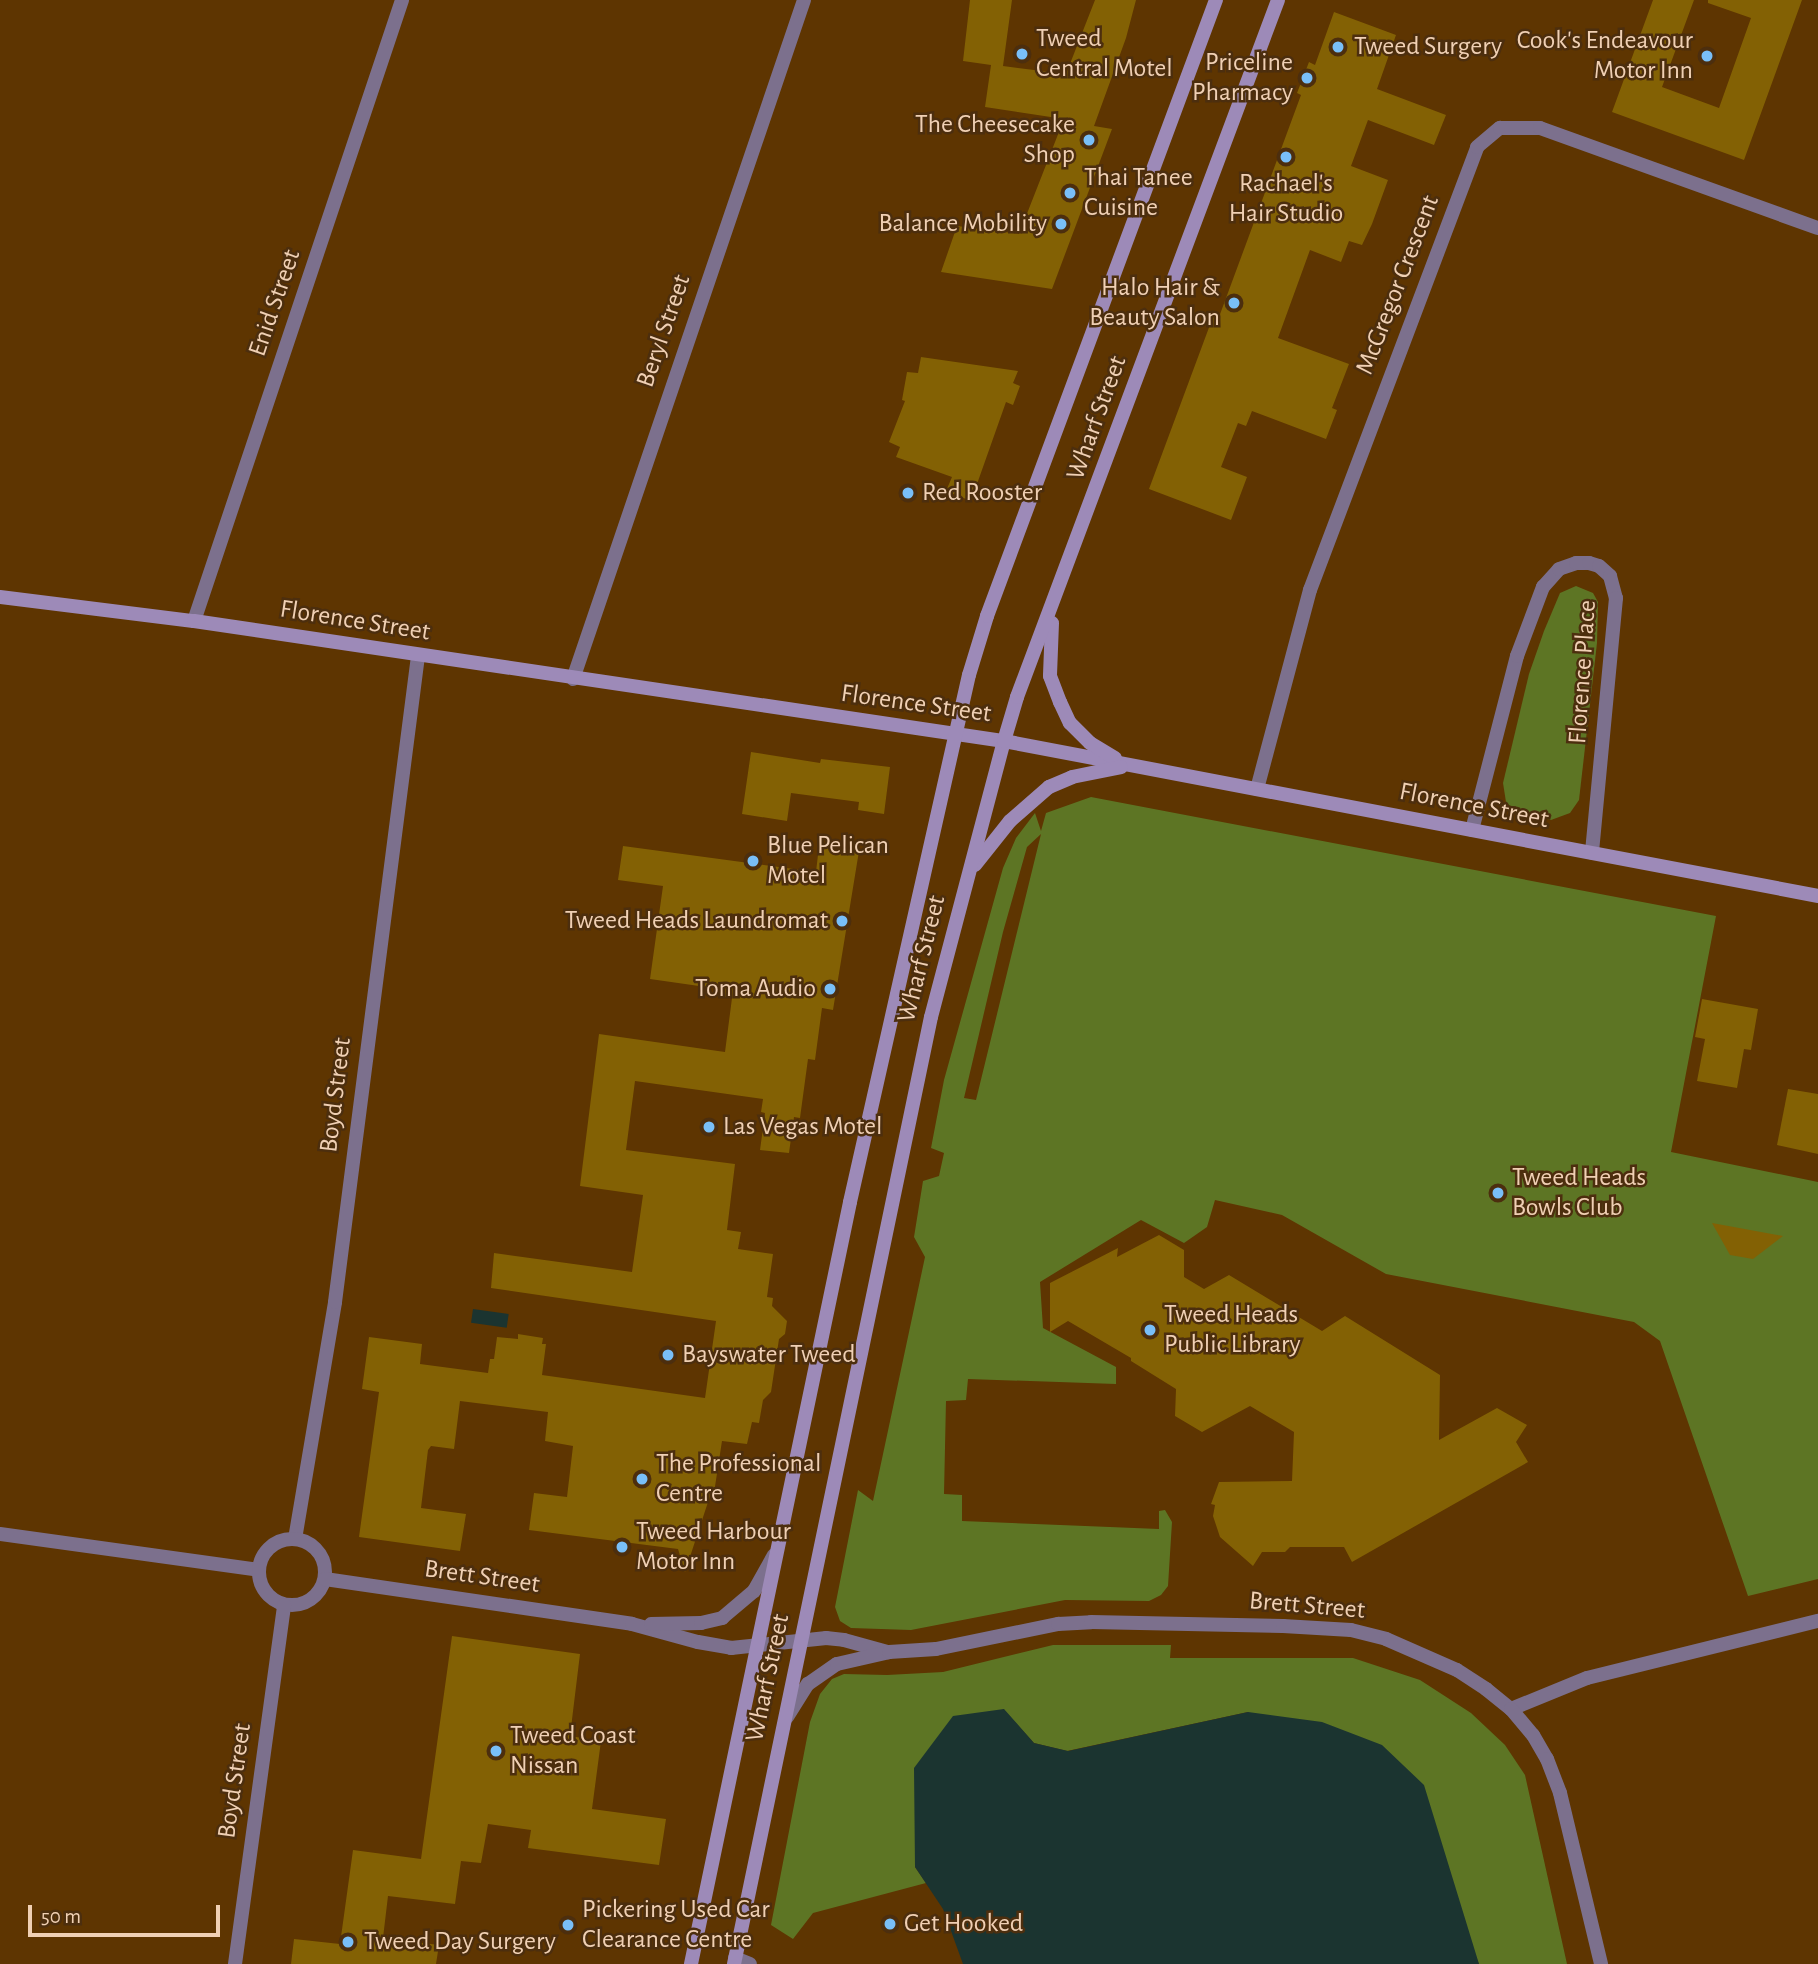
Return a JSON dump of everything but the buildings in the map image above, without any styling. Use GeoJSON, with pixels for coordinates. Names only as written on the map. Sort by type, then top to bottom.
{"type":"FeatureCollection","features":[{"type":"Feature","properties":{"kind":"main road","name":"Wharf Street"},"geometry":{"type":"LineString","coordinates":[[691,1964],[853,1190],[954,734],[987,616],[1216,0]]}},
{"type":"Feature","properties":{"kind":"main road","name":"Wharf Street"},"geometry":{"type":"LineString","coordinates":[[734,1961],[931,1017],[1004,741],[1017,696],[1055,601],[1278,0]]}},
{"type":"Feature","properties":{"kind":"main road","name":"Florence Street"},"geometry":{"type":"LineString","coordinates":[[0,597],[194,621],[1004,741],[1818,896]]}},
{"type":"Feature","properties":{"kind":"main road"},"geometry":{"type":"LineString","coordinates":[[1055,601],[1049,646],[1050,676],[1060,702],[1070,723],[1090,743],[1133,766]]}},
{"type":"Feature","properties":{"kind":"main road"},"geometry":{"type":"LineString","coordinates":[[969,874],[1010,821],[1049,787],[1072,777],[1133,766]]}},
{"type":"Feature","properties":{"kind":"street","name":"Enid Street"},"geometry":{"type":"LineString","coordinates":[[194,621],[402,0]]}},
{"type":"Feature","properties":{"kind":"street","name":"Beryl Street"},"geometry":{"type":"LineString","coordinates":[[573,679],[804,0]]}},
{"type":"Feature","properties":{"kind":"street","name":"McGregor Crescent"},"geometry":{"type":"LineString","coordinates":[[1257,789],[1298,627],[1325,547],[1477,147],[1500,128],[1540,128],[1818,228]]}},
{"type":"Feature","properties":{"kind":"street","name":"Florence Place"},"geometry":{"type":"LineString","coordinates":[[1472,830],[1517,656],[1543,587],[1559,569],[1576,563],[1589,563],[1599,566],[1610,576],[1616,598],[1592,853]]}},
{"type":"Feature","properties":{"kind":"street","name":"Boyd Street"},"geometry":{"type":"LineString","coordinates":[[295,1539],[335,1302],[418,656]]}},
{"type":"Feature","properties":{"kind":"street"},"geometry":{"type":"LineString","coordinates":[[0,1534],[259,1570]]}},
{"type":"Feature","properties":{"kind":"street"},"geometry":{"type":"LineString","coordinates":[[295,1539],[316,1548],[326,1568],[325,1579],[310,1600],[285,1605],[265,1592],[259,1570],[267,1551],[275,1544],[295,1539]]}},
{"type":"Feature","properties":{"kind":"street","name":"Brett Street"},"geometry":{"type":"LineString","coordinates":[[632,1624],[701,1623],[722,1618],[754,1591],[779,1546]]}},
{"type":"Feature","properties":{"kind":"street","name":"Brett Street"},"geometry":{"type":"LineString","coordinates":[[325,1579],[632,1624],[731,1648],[812,1638],[844,1640],[889,1653]]}},
{"type":"Feature","properties":{"kind":"street","name":"Boyd Street"},"geometry":{"type":"LineString","coordinates":[[235,1964],[285,1605]]}},
{"type":"Feature","properties":{"kind":"street"},"geometry":{"type":"LineString","coordinates":[[1511,1709],[1587,1678],[1818,1621]]}},
{"type":"Feature","properties":{"kind":"street","name":"Brett Street"},"geometry":{"type":"LineString","coordinates":[[782,1728],[808,1684],[822,1671],[837,1664],[889,1653],[936,1649],[1075,1622],[1185,1623],[1351,1630],[1422,1653],[1457,1670],[1511,1709],[1547,1759],[1560,1793],[1601,1964]]}},
{"type":"Feature","properties":{"kind":"street"},"geometry":{"type":"LineString","coordinates":[[734,1961],[750,1964]]}},
{"type":"Feature","properties":{"kind":"green space"},"geometry":{"type":"Polygon","coordinates":[[[1576,586],[1593,593],[1598,602],[1597,643],[1579,800],[1570,813],[1551,820],[1514,810],[1506,802],[1503,783],[1529,674],[1544,631],[1560,593],[1576,586]]]}},
{"type":"Feature","properties":{"kind":"green space","name":"Tweed Heads Bowls Club"},"geometry":{"type":"Polygon","coordinates":[[[1091,797],[1716,916],[1671,1152],[1818,1182],[1818,1579],[1748,1596],[1660,1341],[1634,1322],[1386,1274],[1282,1215],[1215,1200],[1207,1227],[1184,1243],[1141,1220],[1040,1282],[1043,1328],[1116,1367],[1116,1384],[968,1379],[966,1400],[946,1401],[944,1494],[962,1495],[962,1521],[1159,1529],[1159,1511],[1165,1510],[1172,1522],[1168,1586],[1161,1595],[1149,1601],[1065,1600],[911,1630],[851,1628],[840,1621],[835,1607],[858,1490],[873,1501],[925,1257],[914,1237],[923,1181],[939,1176],[944,1153],[931,1148],[944,1080],[1003,868],[1016,838],[1035,813],[1041,831],[1046,813],[1091,797]],[[1041,834],[1027,847],[1003,932],[964,1098],[976,1100],[1041,834]]]}},
{"type":"Feature","properties":{"kind":"green space"},"geometry":{"type":"Polygon","coordinates":[[[1053,1645],[1171,1645],[1170,1658],[1353,1658],[1420,1680],[1471,1713],[1505,1745],[1525,1775],[1567,1964],[1479,1964],[1472,1948],[1248,1712],[1067,1751],[1034,1743],[1003,1709],[915,1867],[926,1883],[813,1913],[793,1939],[771,1925],[810,1722],[820,1694],[832,1679],[844,1674],[943,1672],[1053,1645]]]}},
{"type":"Feature","properties":{"kind":"water"},"geometry":{"type":"Polygon","coordinates":[[[473,1309],[509,1314],[507,1328],[471,1323],[473,1309]]]}},
{"type":"Feature","properties":{"kind":"water"},"geometry":{"type":"Polygon","coordinates":[[[1004,1709],[1034,1743],[1068,1751],[1248,1712],[1322,1722],[1382,1745],[1424,1785],[1479,1964],[963,1964],[943,1909],[915,1867],[914,1768],[953,1716],[1004,1709]]]}},
{"type":"Feature","properties":{"kind":"place","name":"Tweed Surgery"},"geometry":{"type":"Point","coordinates":[1338,47]}},
{"type":"Feature","properties":{"kind":"place","name":"Tweed Central Motel"},"geometry":{"type":"Point","coordinates":[1022,54]}},
{"type":"Feature","properties":{"kind":"place","name":"Cook's Endeavour Motor Inn"},"geometry":{"type":"Point","coordinates":[1707,56]}},
{"type":"Feature","properties":{"kind":"place","name":"Priceline Pharmacy"},"geometry":{"type":"Point","coordinates":[1307,78]}},
{"type":"Feature","properties":{"kind":"place","name":"The Cheesecake Shop"},"geometry":{"type":"Point","coordinates":[1089,140]}},
{"type":"Feature","properties":{"kind":"place","name":"Rachael's Hair Studio"},"geometry":{"type":"Point","coordinates":[1286,157]}},
{"type":"Feature","properties":{"kind":"place","name":"Thai Tanee Cuisine"},"geometry":{"type":"Point","coordinates":[1070,193]}},
{"type":"Feature","properties":{"kind":"place","name":"Balance Mobility"},"geometry":{"type":"Point","coordinates":[1061,224]}},
{"type":"Feature","properties":{"kind":"place","name":"Halo Hair & Beauty Salon"},"geometry":{"type":"Point","coordinates":[1234,303]}},
{"type":"Feature","properties":{"kind":"place","name":"Red Rooster"},"geometry":{"type":"Point","coordinates":[908,493]}},
{"type":"Feature","properties":{"kind":"place","name":"Blue Pelican Motel"},"geometry":{"type":"Point","coordinates":[753,861]}},
{"type":"Feature","properties":{"kind":"place","name":"Tweed Heads Laundromat"},"geometry":{"type":"Point","coordinates":[842,921]}},
{"type":"Feature","properties":{"kind":"place","name":"Toma Audio"},"geometry":{"type":"Point","coordinates":[830,989]}},
{"type":"Feature","properties":{"kind":"place","name":"Las Vegas Motel"},"geometry":{"type":"Point","coordinates":[709,1127]}},
{"type":"Feature","properties":{"kind":"place","name":"Tweed Heads Bowls Club"},"geometry":{"type":"Point","coordinates":[1498,1193]}},
{"type":"Feature","properties":{"kind":"place","name":"Tweed Heads Public Library"},"geometry":{"type":"Point","coordinates":[1150,1330]}},
{"type":"Feature","properties":{"kind":"place","name":"Bayswater Tweed"},"geometry":{"type":"Point","coordinates":[668,1355]}},
{"type":"Feature","properties":{"kind":"place","name":"The Professional Centre"},"geometry":{"type":"Point","coordinates":[642,1479]}},
{"type":"Feature","properties":{"kind":"place","name":"Tweed Harbour Motor Inn"},"geometry":{"type":"Point","coordinates":[622,1547]}},
{"type":"Feature","properties":{"kind":"place","name":"Tweed Coast Nissan"},"geometry":{"type":"Point","coordinates":[496,1751]}},
{"type":"Feature","properties":{"kind":"place","name":"Get Hooked"},"geometry":{"type":"Point","coordinates":[890,1924]}},
{"type":"Feature","properties":{"kind":"place","name":"Pickering Used Car Clearance Centre"},"geometry":{"type":"Point","coordinates":[568,1925]}},
{"type":"Feature","properties":{"kind":"place","name":"Tweed Day Surgery"},"geometry":{"type":"Point","coordinates":[348,1942]}}]}
